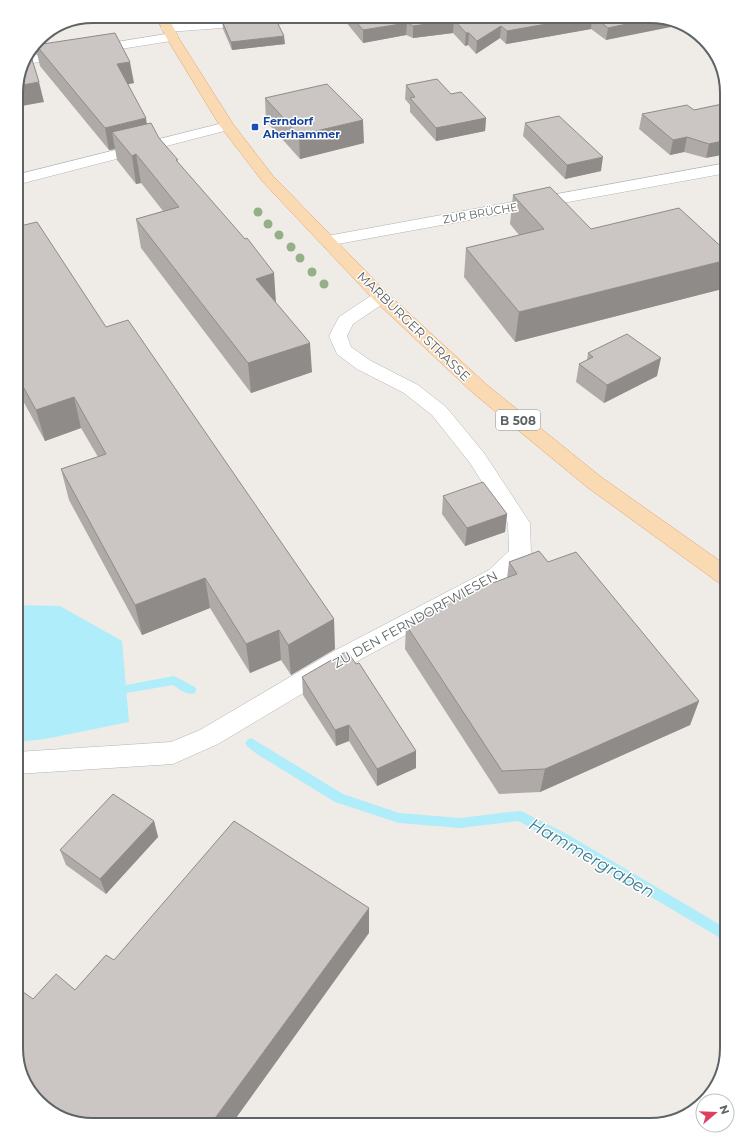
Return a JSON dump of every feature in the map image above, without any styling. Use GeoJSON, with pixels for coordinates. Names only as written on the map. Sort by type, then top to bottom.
{"type":"FeatureCollection","features":[{"type":"Feature","properties":{"kind":"main road","name":"MARBURGER STRASSE"},"geometry":{"type":"LineString","coordinates":[[167,27],[227,126],[268,179],[382,297],[480,389],[588,477],[720,572]]}},
{"type":"Feature","properties":{"kind":"street"},"geometry":{"type":"LineString","coordinates":[[32,59],[167,27],[227,23]]}},
{"type":"Feature","properties":{"kind":"street"},"geometry":{"type":"LineString","coordinates":[[23,178],[227,126]]}},
{"type":"Feature","properties":{"kind":"street","name":"ZUR BRÜCHE"},"geometry":{"type":"LineString","coordinates":[[326,240],[720,169]]}},
{"type":"Feature","properties":{"kind":"street","name":"ZU DEN FERNDORFWIESEN"},"geometry":{"type":"LineString","coordinates":[[23,763],[173,753],[209,737],[342,658],[497,576],[520,554],[519,523],[477,458],[438,410],[411,389],[364,365],[343,350],[338,336],[345,321],[362,308],[382,297]]}},
{"type":"Feature","properties":{"kind":"water"},"geometry":{"type":"Polygon","coordinates":[[[23,605],[60,606],[122,641],[129,722],[45,739],[23,741],[23,605]]]}},
{"type":"Feature","properties":{"kind":"building"},"geometry":{"type":"Polygon","coordinates":[[[223,23],[278,23],[284,36],[231,42],[223,23]]]}},
{"type":"Feature","properties":{"kind":"building"},"geometry":{"type":"Polygon","coordinates":[[[357,23],[407,23],[363,30],[357,23]]]}},
{"type":"Feature","properties":{"kind":"building"},"geometry":{"type":"Polygon","coordinates":[[[407,23],[434,23],[413,26],[407,23]]]}},
{"type":"Feature","properties":{"kind":"building"},"geometry":{"type":"Polygon","coordinates":[[[457,23],[552,23],[507,31],[501,26],[477,41],[469,33],[466,33],[457,23]]]}},
{"type":"Feature","properties":{"kind":"building"},"geometry":{"type":"Polygon","coordinates":[[[602,23],[631,23],[608,28],[602,23]]]}},
{"type":"Feature","properties":{"kind":"building"},"geometry":{"type":"Polygon","coordinates":[[[115,33],[130,62],[117,64],[146,118],[105,128],[39,48],[43,44],[115,33]]]}},
{"type":"Feature","properties":{"kind":"building"},"geometry":{"type":"Polygon","coordinates":[[[32,59],[39,82],[23,85],[25,75],[32,59]]]}},
{"type":"Feature","properties":{"kind":"building"},"geometry":{"type":"Polygon","coordinates":[[[437,79],[451,94],[461,92],[486,118],[436,128],[410,98],[415,97],[406,85],[437,79]]]}},
{"type":"Feature","properties":{"kind":"building"},"geometry":{"type":"Polygon","coordinates":[[[327,84],[363,120],[299,135],[265,98],[327,84]]]}},
{"type":"Feature","properties":{"kind":"building"},"geometry":{"type":"Polygon","coordinates":[[[720,104],[720,142],[709,144],[687,137],[673,140],[642,114],[687,105],[694,110],[720,104]]]}},
{"type":"Feature","properties":{"kind":"building"},"geometry":{"type":"Polygon","coordinates":[[[559,116],[603,157],[567,165],[525,123],[559,116]]]}},
{"type":"Feature","properties":{"kind":"building"},"geometry":{"type":"Polygon","coordinates":[[[151,123],[159,138],[178,160],[176,160],[245,239],[247,238],[274,273],[256,279],[310,343],[248,363],[136,219],[179,207],[136,154],[132,156],[112,132],[151,123]]]}},
{"type":"Feature","properties":{"kind":"building"},"geometry":{"type":"Polygon","coordinates":[[[550,187],[591,229],[679,208],[720,246],[720,262],[519,312],[466,248],[544,229],[513,195],[550,187]]]}},
{"type":"Feature","properties":{"kind":"building"},"geometry":{"type":"Polygon","coordinates":[[[37,222],[106,327],[128,320],[334,619],[288,645],[279,630],[246,644],[205,578],[135,605],[61,469],[106,454],[74,397],[36,410],[23,387],[23,225],[37,222]]]}},
{"type":"Feature","properties":{"kind":"building"},"geometry":{"type":"Polygon","coordinates":[[[627,334],[661,358],[607,385],[579,364],[593,357],[588,353],[627,334]]]}},
{"type":"Feature","properties":{"kind":"building"},"geometry":{"type":"Polygon","coordinates":[[[483,482],[507,514],[467,528],[443,496],[483,482]]]}},
{"type":"Feature","properties":{"kind":"building"},"geometry":{"type":"Polygon","coordinates":[[[539,551],[548,562],[576,552],[699,701],[545,769],[502,771],[406,625],[460,595],[517,574],[509,562],[539,551]]]}},
{"type":"Feature","properties":{"kind":"building"},"geometry":{"type":"Polygon","coordinates":[[[347,651],[356,664],[359,663],[416,751],[377,769],[349,725],[335,730],[302,677],[347,651]]]}},
{"type":"Feature","properties":{"kind":"building"},"geometry":{"type":"Polygon","coordinates":[[[113,794],[154,821],[100,879],[60,850],[113,794]]]}},
{"type":"Feature","properties":{"kind":"building"},"geometry":{"type":"Polygon","coordinates":[[[234,821],[369,908],[215,1118],[79,1117],[58,1109],[43,1098],[37,1091],[25,1066],[23,1048],[23,992],[33,999],[56,974],[75,990],[106,955],[114,960],[234,821]]]}},
{"type":"Feature","properties":{"kind":"waterway"},"geometry":{"type":"LineString","coordinates":[[126,689],[174,680],[191,690]]}},
{"type":"Feature","properties":{"kind":"waterway","name":"Hammergraben"},"geometry":{"type":"LineString","coordinates":[[251,743],[261,751],[339,798],[399,818],[460,823],[519,816],[561,837],[720,932]]}},
{"type":"Feature","properties":{"kind":"place","name":"Ferndorf Aherhammer"},"geometry":{"type":"Point","coordinates":[255,127]}}]}
